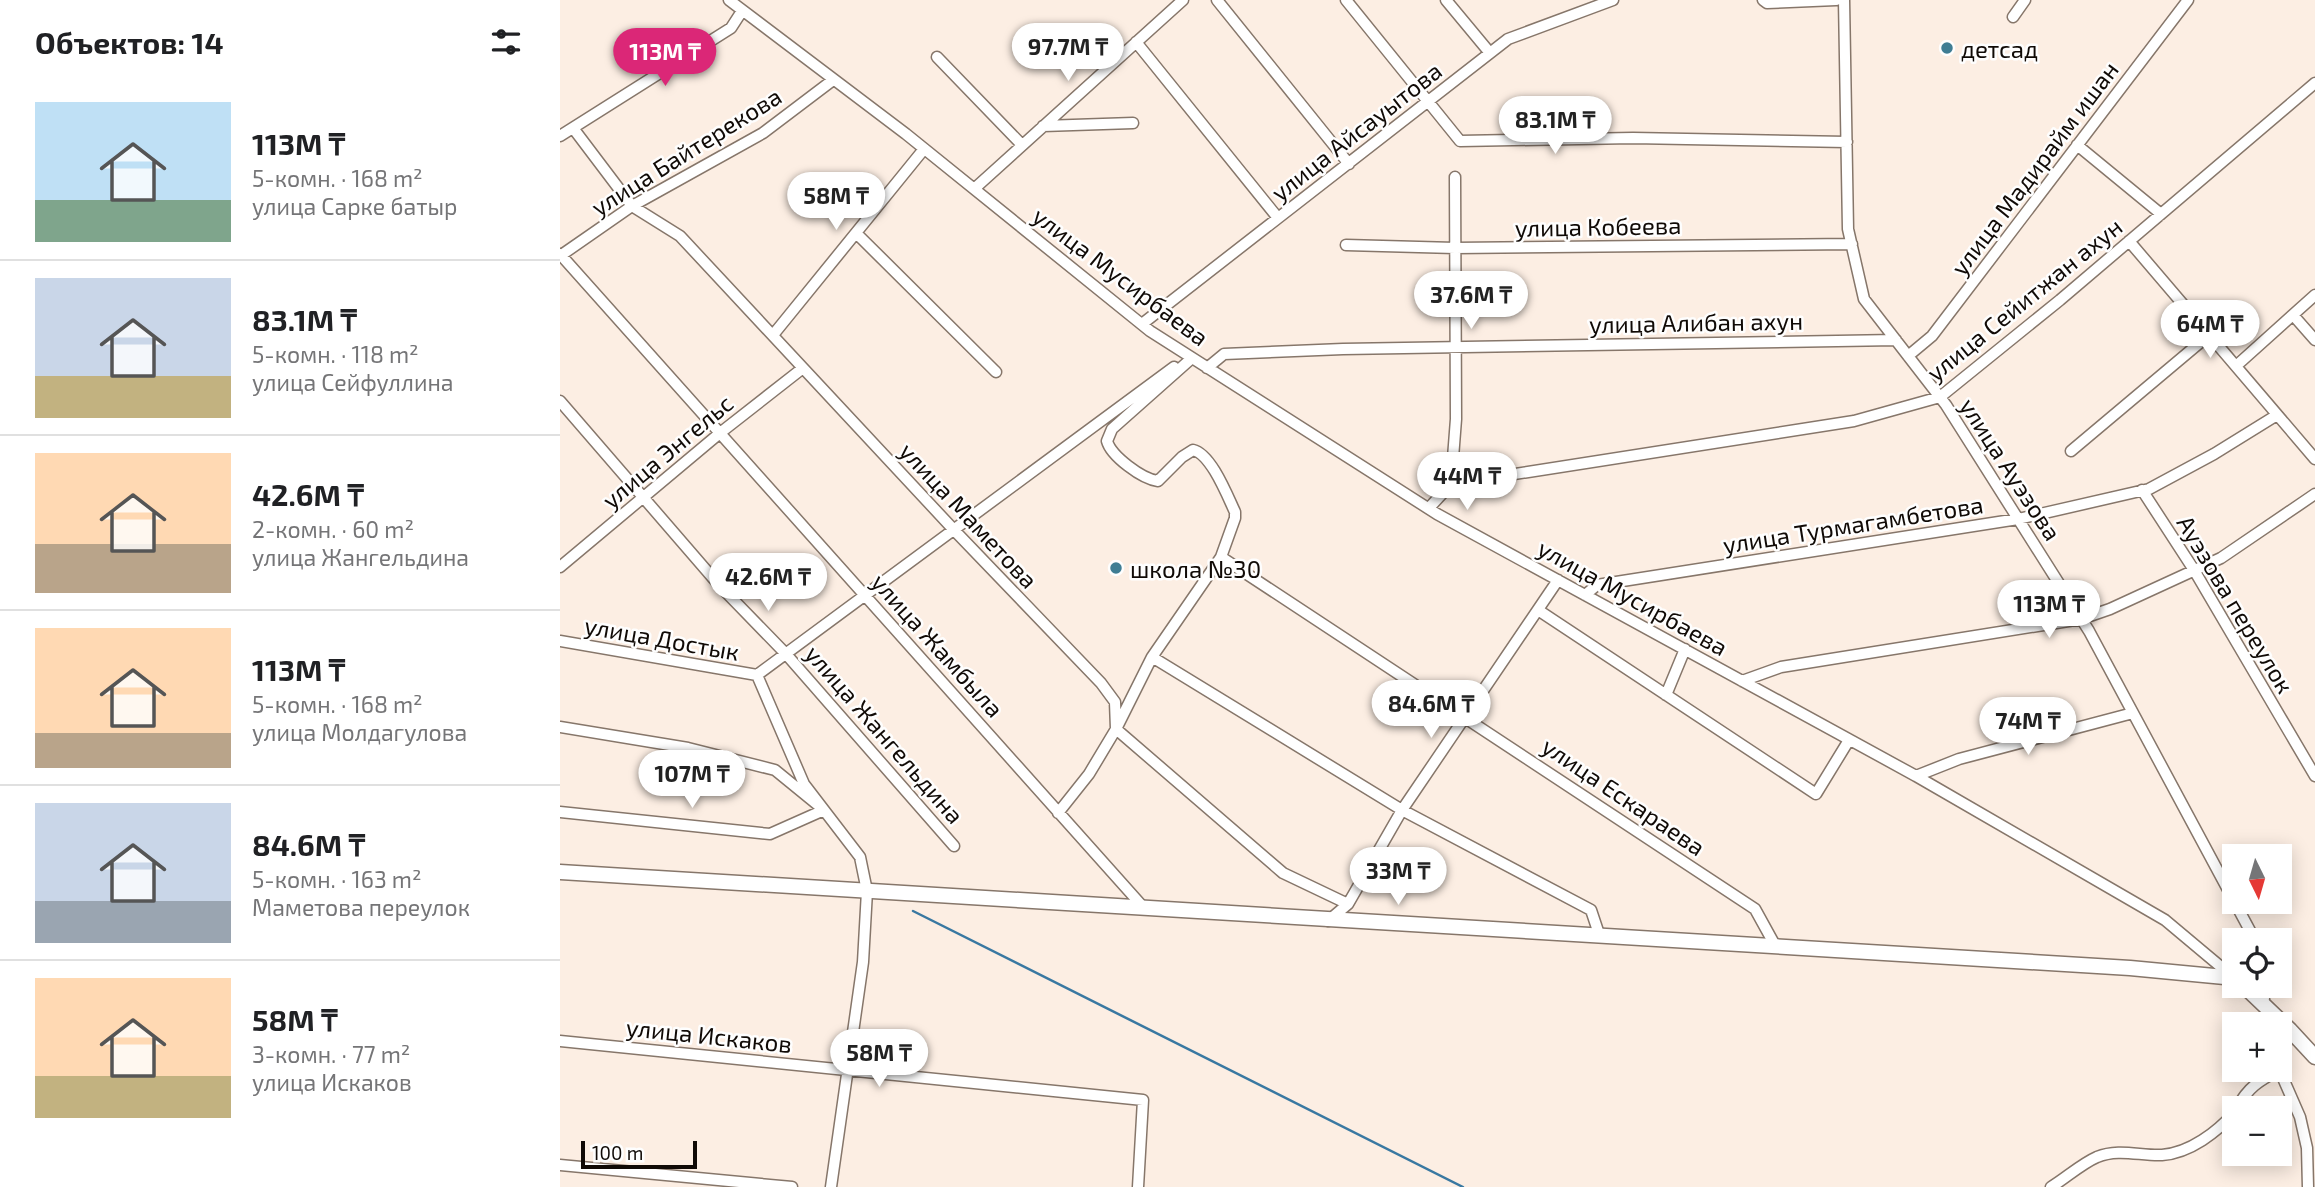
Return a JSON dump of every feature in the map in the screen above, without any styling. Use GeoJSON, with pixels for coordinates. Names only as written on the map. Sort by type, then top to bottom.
{"type":"FeatureCollection","features":[{"type":"Feature","properties":{"kind":"main road"},"geometry":{"type":"LineString","coordinates":[[560,873],[2130,968],[2222,978]]}},
{"type":"Feature","properties":{"kind":"main road"},"geometry":{"type":"LineString","coordinates":[[2256,998],[2271,1012]]}},
{"type":"Feature","properties":{"kind":"main road"},"geometry":{"type":"LineString","coordinates":[[2292,1032],[2315,1058]]}},
{"type":"Feature","properties":{"kind":"street","name":"улица Мусирбаева"},"geometry":{"type":"LineString","coordinates":[[729,0],[974,188],[1142,324],[1191,357],[1429,508],[1916,776],[2165,920],[2222,968]]}},
{"type":"Feature","properties":{"kind":"street"},"geometry":{"type":"LineString","coordinates":[[974,188],[1183,0]]}},
{"type":"Feature","properties":{"kind":"street"},"geometry":{"type":"LineString","coordinates":[[1217,0],[1349,164]]}},
{"type":"Feature","properties":{"kind":"street"},"geometry":{"type":"LineString","coordinates":[[1346,0],[1460,141],[1633,138],[1847,142]]}},
{"type":"Feature","properties":{"kind":"street"},"geometry":{"type":"LineString","coordinates":[[1446,0],[1490,53]]}},
{"type":"Feature","properties":{"kind":"street","name":"улица Айсауытова"},"geometry":{"type":"LineString","coordinates":[[1142,324],[1508,39],[1613,0]]}},
{"type":"Feature","properties":{"kind":"street"},"geometry":{"type":"LineString","coordinates":[[1763,0],[1767,3],[1836,0]]}},
{"type":"Feature","properties":{"kind":"street","name":"улица Ауэзова"},"geometry":{"type":"LineString","coordinates":[[1844,0],[1848,229],[1864,299],[1940,397],[2081,619],[2249,928]]}},
{"type":"Feature","properties":{"kind":"street"},"geometry":{"type":"LineString","coordinates":[[2012,17],[2025,0]]}},
{"type":"Feature","properties":{"kind":"street","name":"улица Мадирайм ишан"},"geometry":{"type":"LineString","coordinates":[[1908,356],[1932,336],[2188,0]]}},
{"type":"Feature","properties":{"kind":"street"},"geometry":{"type":"LineString","coordinates":[[560,136],[730,29],[742,11]]}},
{"type":"Feature","properties":{"kind":"street"},"geometry":{"type":"LineString","coordinates":[[1136,42],[1278,218]]}},
{"type":"Feature","properties":{"kind":"street"},"geometry":{"type":"LineString","coordinates":[[937,57],[1021,145]]}},
{"type":"Feature","properties":{"kind":"street","name":"улица Байтерекова"},"geometry":{"type":"LineString","coordinates":[[560,256],[632,206],[763,133],[833,80]]}},
{"type":"Feature","properties":{"kind":"street","name":"улица Сейитжан ахун"},"geometry":{"type":"LineString","coordinates":[[1451,484],[1854,421],[1940,397],[2315,83]]}},
{"type":"Feature","properties":{"kind":"street"},"geometry":{"type":"LineString","coordinates":[[1043,126],[1133,123]]}},
{"type":"Feature","properties":{"kind":"street","name":"улица Маметова"},"geometry":{"type":"LineString","coordinates":[[573,128],[632,206],[680,236],[954,530],[1101,683],[1115,702],[1116,729]]}},
{"type":"Feature","properties":{"kind":"street"},"geometry":{"type":"LineString","coordinates":[[2077,145],[2161,214]]}},
{"type":"Feature","properties":{"kind":"street"},"geometry":{"type":"LineString","coordinates":[[773,335],[924,149]]}},
{"type":"Feature","properties":{"kind":"street"},"geometry":{"type":"LineString","coordinates":[[1429,508],[1451,484],[1457,419],[1455,177]]}},
{"type":"Feature","properties":{"kind":"street"},"geometry":{"type":"LineString","coordinates":[[856,233],[996,372]]}},
{"type":"Feature","properties":{"kind":"street"},"geometry":{"type":"LineString","coordinates":[[2129,241],[2315,459]]}},
{"type":"Feature","properties":{"kind":"street","name":"улица Кобеева"},"geometry":{"type":"LineString","coordinates":[[1346,246],[1455,248],[1852,244]]}},
{"type":"Feature","properties":{"kind":"street","name":"улица Жамбыла"},"geometry":{"type":"LineString","coordinates":[[560,256],[1144,908]]}},
{"type":"Feature","properties":{"kind":"street"},"geometry":{"type":"LineString","coordinates":[[2236,366],[2315,295]]}},
{"type":"Feature","properties":{"kind":"street"},"geometry":{"type":"LineString","coordinates":[[2293,315],[2315,340]]}},
{"type":"Feature","properties":{"kind":"street"},"geometry":{"type":"LineString","coordinates":[[2071,451],[2209,335]]}},
{"type":"Feature","properties":{"kind":"street","name":"улица Алибан ахун"},"geometry":{"type":"LineString","coordinates":[[1208,368],[1224,354],[1456,347],[1896,340]]}},
{"type":"Feature","properties":{"kind":"street"},"geometry":{"type":"LineString","coordinates":[[831,1187],[863,962],[867,891],[860,857],[804,784],[757,675],[1191,357]]}},
{"type":"Feature","properties":{"kind":"street"},"geometry":{"type":"LineString","coordinates":[[1058,813],[1089,774],[1116,729],[1152,657],[1221,557],[1235,518],[1235,512],[1206,458],[1198,451],[1193,450],[1182,457],[1158,481],[1150,480],[1109,449],[1107,441],[1112,429],[1191,357]]}},
{"type":"Feature","properties":{"kind":"street","name":"улица Энгельс"},"geometry":{"type":"LineString","coordinates":[[560,567],[720,433],[803,368]]}},
{"type":"Feature","properties":{"kind":"street","name":"улица Жангельдина"},"geometry":{"type":"LineString","coordinates":[[560,401],[719,585],[786,654],[954,846]]}},
{"type":"Feature","properties":{"kind":"street","name":"улица Турмагамбетова"},"geometry":{"type":"LineString","coordinates":[[1585,595],[1597,585],[2018,519],[2149,489],[2214,454],[2277,415]]}},
{"type":"Feature","properties":{"kind":"street","name":"Ауэзова переулок"},"geometry":{"type":"LineString","coordinates":[[2142,490],[2194,570],[2315,776]]}},
{"type":"Feature","properties":{"kind":"street"},"geometry":{"type":"LineString","coordinates":[[1742,681],[1781,667],[2081,619],[2110,609],[2221,558],[2315,494]]}},
{"type":"Feature","properties":{"kind":"street","name":"улица Ескараева"},"geometry":{"type":"LineString","coordinates":[[1221,557],[1755,909],[1776,947]]}},
{"type":"Feature","properties":{"kind":"street"},"geometry":{"type":"LineString","coordinates":[[1328,921],[1348,904],[1402,810],[1558,580]]}},
{"type":"Feature","properties":{"kind":"street"},"geometry":{"type":"LineString","coordinates":[[1538,610],[1816,794],[1849,740]]}},
{"type":"Feature","properties":{"kind":"street","name":"улица Достык"},"geometry":{"type":"LineString","coordinates":[[560,641],[757,675]]}},
{"type":"Feature","properties":{"kind":"street"},"geometry":{"type":"LineString","coordinates":[[1667,695],[1685,649]]}},
{"type":"Feature","properties":{"kind":"street"},"geometry":{"type":"LineString","coordinates":[[1152,657],[1402,810],[1591,910],[1600,937]]}},
{"type":"Feature","properties":{"kind":"street"},"geometry":{"type":"LineString","coordinates":[[1916,776],[1959,759],[2133,713]]}},
{"type":"Feature","properties":{"kind":"street"},"geometry":{"type":"LineString","coordinates":[[560,727],[688,748],[775,770],[824,810]]}},
{"type":"Feature","properties":{"kind":"street"},"geometry":{"type":"LineString","coordinates":[[1116,729],[1283,873],[1348,904]]}},
{"type":"Feature","properties":{"kind":"street"},"geometry":{"type":"LineString","coordinates":[[560,812],[770,834],[824,810]]}},
{"type":"Feature","properties":{"kind":"street"},"geometry":{"type":"LineString","coordinates":[[2263,1004],[2264,998]]}},
{"type":"Feature","properties":{"kind":"street","name":"улица Искаков"},"geometry":{"type":"LineString","coordinates":[[560,1041],[1143,1100],[1138,1187]]}},
{"type":"Feature","properties":{"kind":"street"},"geometry":{"type":"LineString","coordinates":[[2243,1096],[2257,1082]]}},
{"type":"Feature","properties":{"kind":"street"},"geometry":{"type":"LineString","coordinates":[[2284,1082],[2300,1116],[2307,1148],[2308,1187]]}},
{"type":"Feature","properties":{"kind":"street"},"geometry":{"type":"LineString","coordinates":[[2051,1187],[2097,1157],[2123,1151],[2161,1155],[2180,1152],[2222,1127]]}},
{"type":"Feature","properties":{"kind":"street"},"geometry":{"type":"LineString","coordinates":[[560,1165],[792,1187]]}},
{"type":"Feature","properties":{"kind":"waterway"},"geometry":{"type":"LineString","coordinates":[[913,911],[1463,1187]]}},
{"type":"Feature","properties":{"kind":"place","name":"детсад"},"geometry":{"type":"Point","coordinates":[1947,48]}},
{"type":"Feature","properties":{"kind":"place","name":"школа №30"},"geometry":{"type":"Point","coordinates":[1116,568]}}]}
